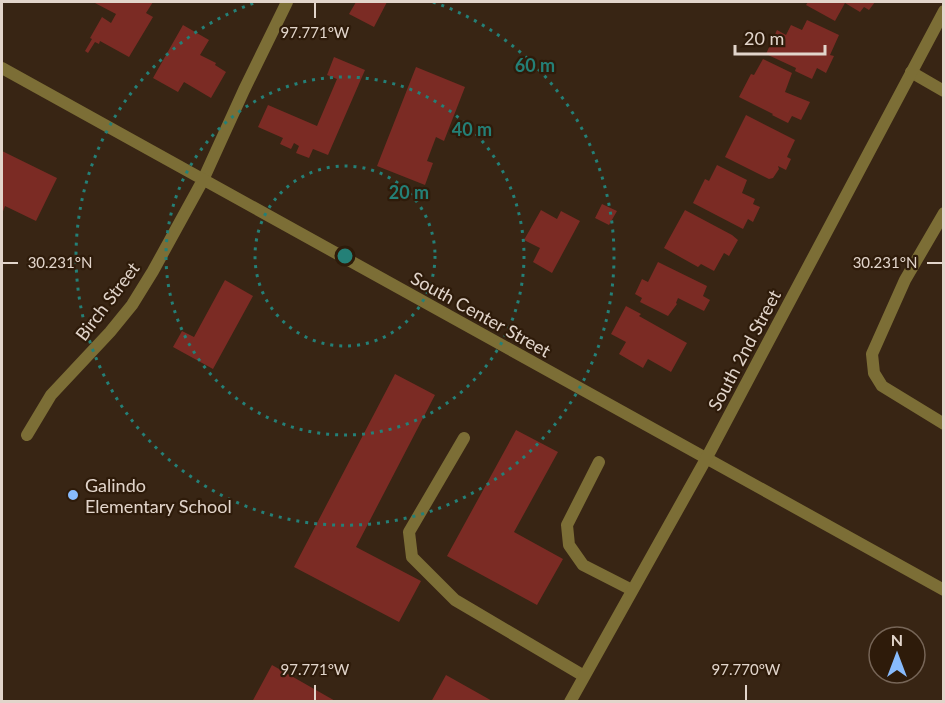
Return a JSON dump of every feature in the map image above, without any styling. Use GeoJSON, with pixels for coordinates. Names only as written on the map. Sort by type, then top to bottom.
{"type":"FeatureCollection","features":[{"type":"Feature","properties":{"kind":"street","name":"Birch Street"},"geometry":{"type":"LineString","coordinates":[[27,435],[51,395],[110,332],[132,304],[153,271],[203,180],[286,2]]}},
{"type":"Feature","properties":{"kind":"street","name":"South 2nd Street"},"geometry":{"type":"LineString","coordinates":[[570,702],[706,459],[944,11]]}},
{"type":"Feature","properties":{"kind":"street","name":"South Center Street"},"geometry":{"type":"LineString","coordinates":[[2,68],[944,590]]}},
{"type":"Feature","properties":{"kind":"street"},"geometry":{"type":"LineString","coordinates":[[911,72],[944,91]]}},
{"type":"Feature","properties":{"kind":"street"},"geometry":{"type":"LineString","coordinates":[[944,213],[905,280],[872,354],[874,373],[882,386],[944,424]]}},
{"type":"Feature","properties":{"kind":"street"},"geometry":{"type":"LineString","coordinates":[[464,438],[409,532],[412,557],[455,600],[584,676]]}},
{"type":"Feature","properties":{"kind":"street"},"geometry":{"type":"LineString","coordinates":[[599,462],[567,525],[569,545],[583,565],[632,590]]}},
{"type":"Feature","properties":{"kind":"building"},"geometry":{"type":"Polygon","coordinates":[[[93,2],[153,2],[146,13],[153,17],[129,57],[100,41],[99,44],[95,42],[88,53],[85,51],[102,17],[111,23],[116,14],[93,2]]]}},
{"type":"Feature","properties":{"kind":"building"},"geometry":{"type":"Polygon","coordinates":[[[356,2],[387,2],[374,27],[349,14],[356,2]]]}},
{"type":"Feature","properties":{"kind":"building"},"geometry":{"type":"Polygon","coordinates":[[[808,2],[875,2],[869,10],[864,7],[860,12],[845,3],[835,21],[806,5],[808,2]]]}},
{"type":"Feature","properties":{"kind":"building"},"geometry":{"type":"Polygon","coordinates":[[[807,20],[839,35],[830,55],[834,56],[826,73],[817,68],[812,79],[795,71],[796,68],[766,54],[777,30],[786,35],[791,25],[802,30],[807,20]]]}},
{"type":"Feature","properties":{"kind":"building"},"geometry":{"type":"Polygon","coordinates":[[[183,25],[209,40],[200,55],[216,63],[215,65],[226,72],[211,98],[184,82],[178,92],[153,78],[183,25]]]}},
{"type":"Feature","properties":{"kind":"building"},"geometry":{"type":"Polygon","coordinates":[[[334,57],[365,70],[328,155],[313,149],[309,158],[296,153],[299,146],[294,143],[291,149],[280,144],[283,138],[258,127],[268,105],[317,126],[337,79],[327,75],[334,57]]]}},
{"type":"Feature","properties":{"kind":"building"},"geometry":{"type":"Polygon","coordinates":[[[763,59],[792,73],[785,92],[810,102],[801,120],[792,116],[788,123],[739,97],[751,74],[754,75],[763,59]]]}},
{"type":"Feature","properties":{"kind":"building"},"geometry":{"type":"Polygon","coordinates":[[[416,67],[465,87],[444,141],[436,137],[427,161],[433,163],[425,185],[377,166],[416,67]]]}},
{"type":"Feature","properties":{"kind":"building"},"geometry":{"type":"Polygon","coordinates":[[[746,115],[795,140],[787,157],[791,159],[786,170],[778,166],[779,169],[773,178],[769,179],[725,157],[746,115]]]}},
{"type":"Feature","properties":{"kind":"building"},"geometry":{"type":"Polygon","coordinates":[[[2,151],[57,178],[36,221],[5,206],[2,214],[2,151]]]}},
{"type":"Feature","properties":{"kind":"building"},"geometry":{"type":"Polygon","coordinates":[[[717,165],[747,180],[742,193],[755,199],[753,204],[760,207],[753,222],[748,219],[743,229],[693,203],[705,179],[709,181],[717,165]]]}},
{"type":"Feature","properties":{"kind":"building"},"geometry":{"type":"Polygon","coordinates":[[[602,204],[617,211],[609,225],[595,218],[602,204]]]}},
{"type":"Feature","properties":{"kind":"building"},"geometry":{"type":"Polygon","coordinates":[[[541,210],[557,219],[561,211],[580,221],[552,273],[533,262],[540,248],[524,240],[541,210]]]}},
{"type":"Feature","properties":{"kind":"building"},"geometry":{"type":"Polygon","coordinates":[[[685,210],[738,240],[729,256],[724,253],[714,271],[701,264],[698,267],[664,248],[685,210]]]}},
{"type":"Feature","properties":{"kind":"building"},"geometry":{"type":"Polygon","coordinates":[[[658,262],[707,286],[703,296],[710,300],[704,311],[678,298],[677,304],[668,316],[640,302],[642,298],[635,294],[642,279],[648,282],[658,262]]]}},
{"type":"Feature","properties":{"kind":"building"},"geometry":{"type":"Polygon","coordinates":[[[225,280],[253,296],[213,369],[173,347],[182,331],[194,337],[225,280]]]}},
{"type":"Feature","properties":{"kind":"building"},"geometry":{"type":"Polygon","coordinates":[[[626,306],[641,314],[639,316],[687,343],[671,372],[648,359],[643,368],[619,354],[626,342],[611,334],[626,306]]]}},
{"type":"Feature","properties":{"kind":"building"},"geometry":{"type":"Polygon","coordinates":[[[395,374],[435,395],[356,547],[421,581],[399,622],[294,567],[395,374]]]}},
{"type":"Feature","properties":{"kind":"building"},"geometry":{"type":"Polygon","coordinates":[[[516,430],[558,452],[514,532],[563,559],[537,605],[447,556],[516,430]]]}},
{"type":"Feature","properties":{"kind":"building"},"geometry":{"type":"Polygon","coordinates":[[[272,665],[337,702],[252,702],[272,665]]]}},
{"type":"Feature","properties":{"kind":"building"},"geometry":{"type":"Polygon","coordinates":[[[446,675],[494,702],[431,702],[446,675]]]}},
{"type":"Feature","properties":{"kind":"place","name":"Galindo Elementary School"},"geometry":{"type":"Point","coordinates":[73,495]}}]}
